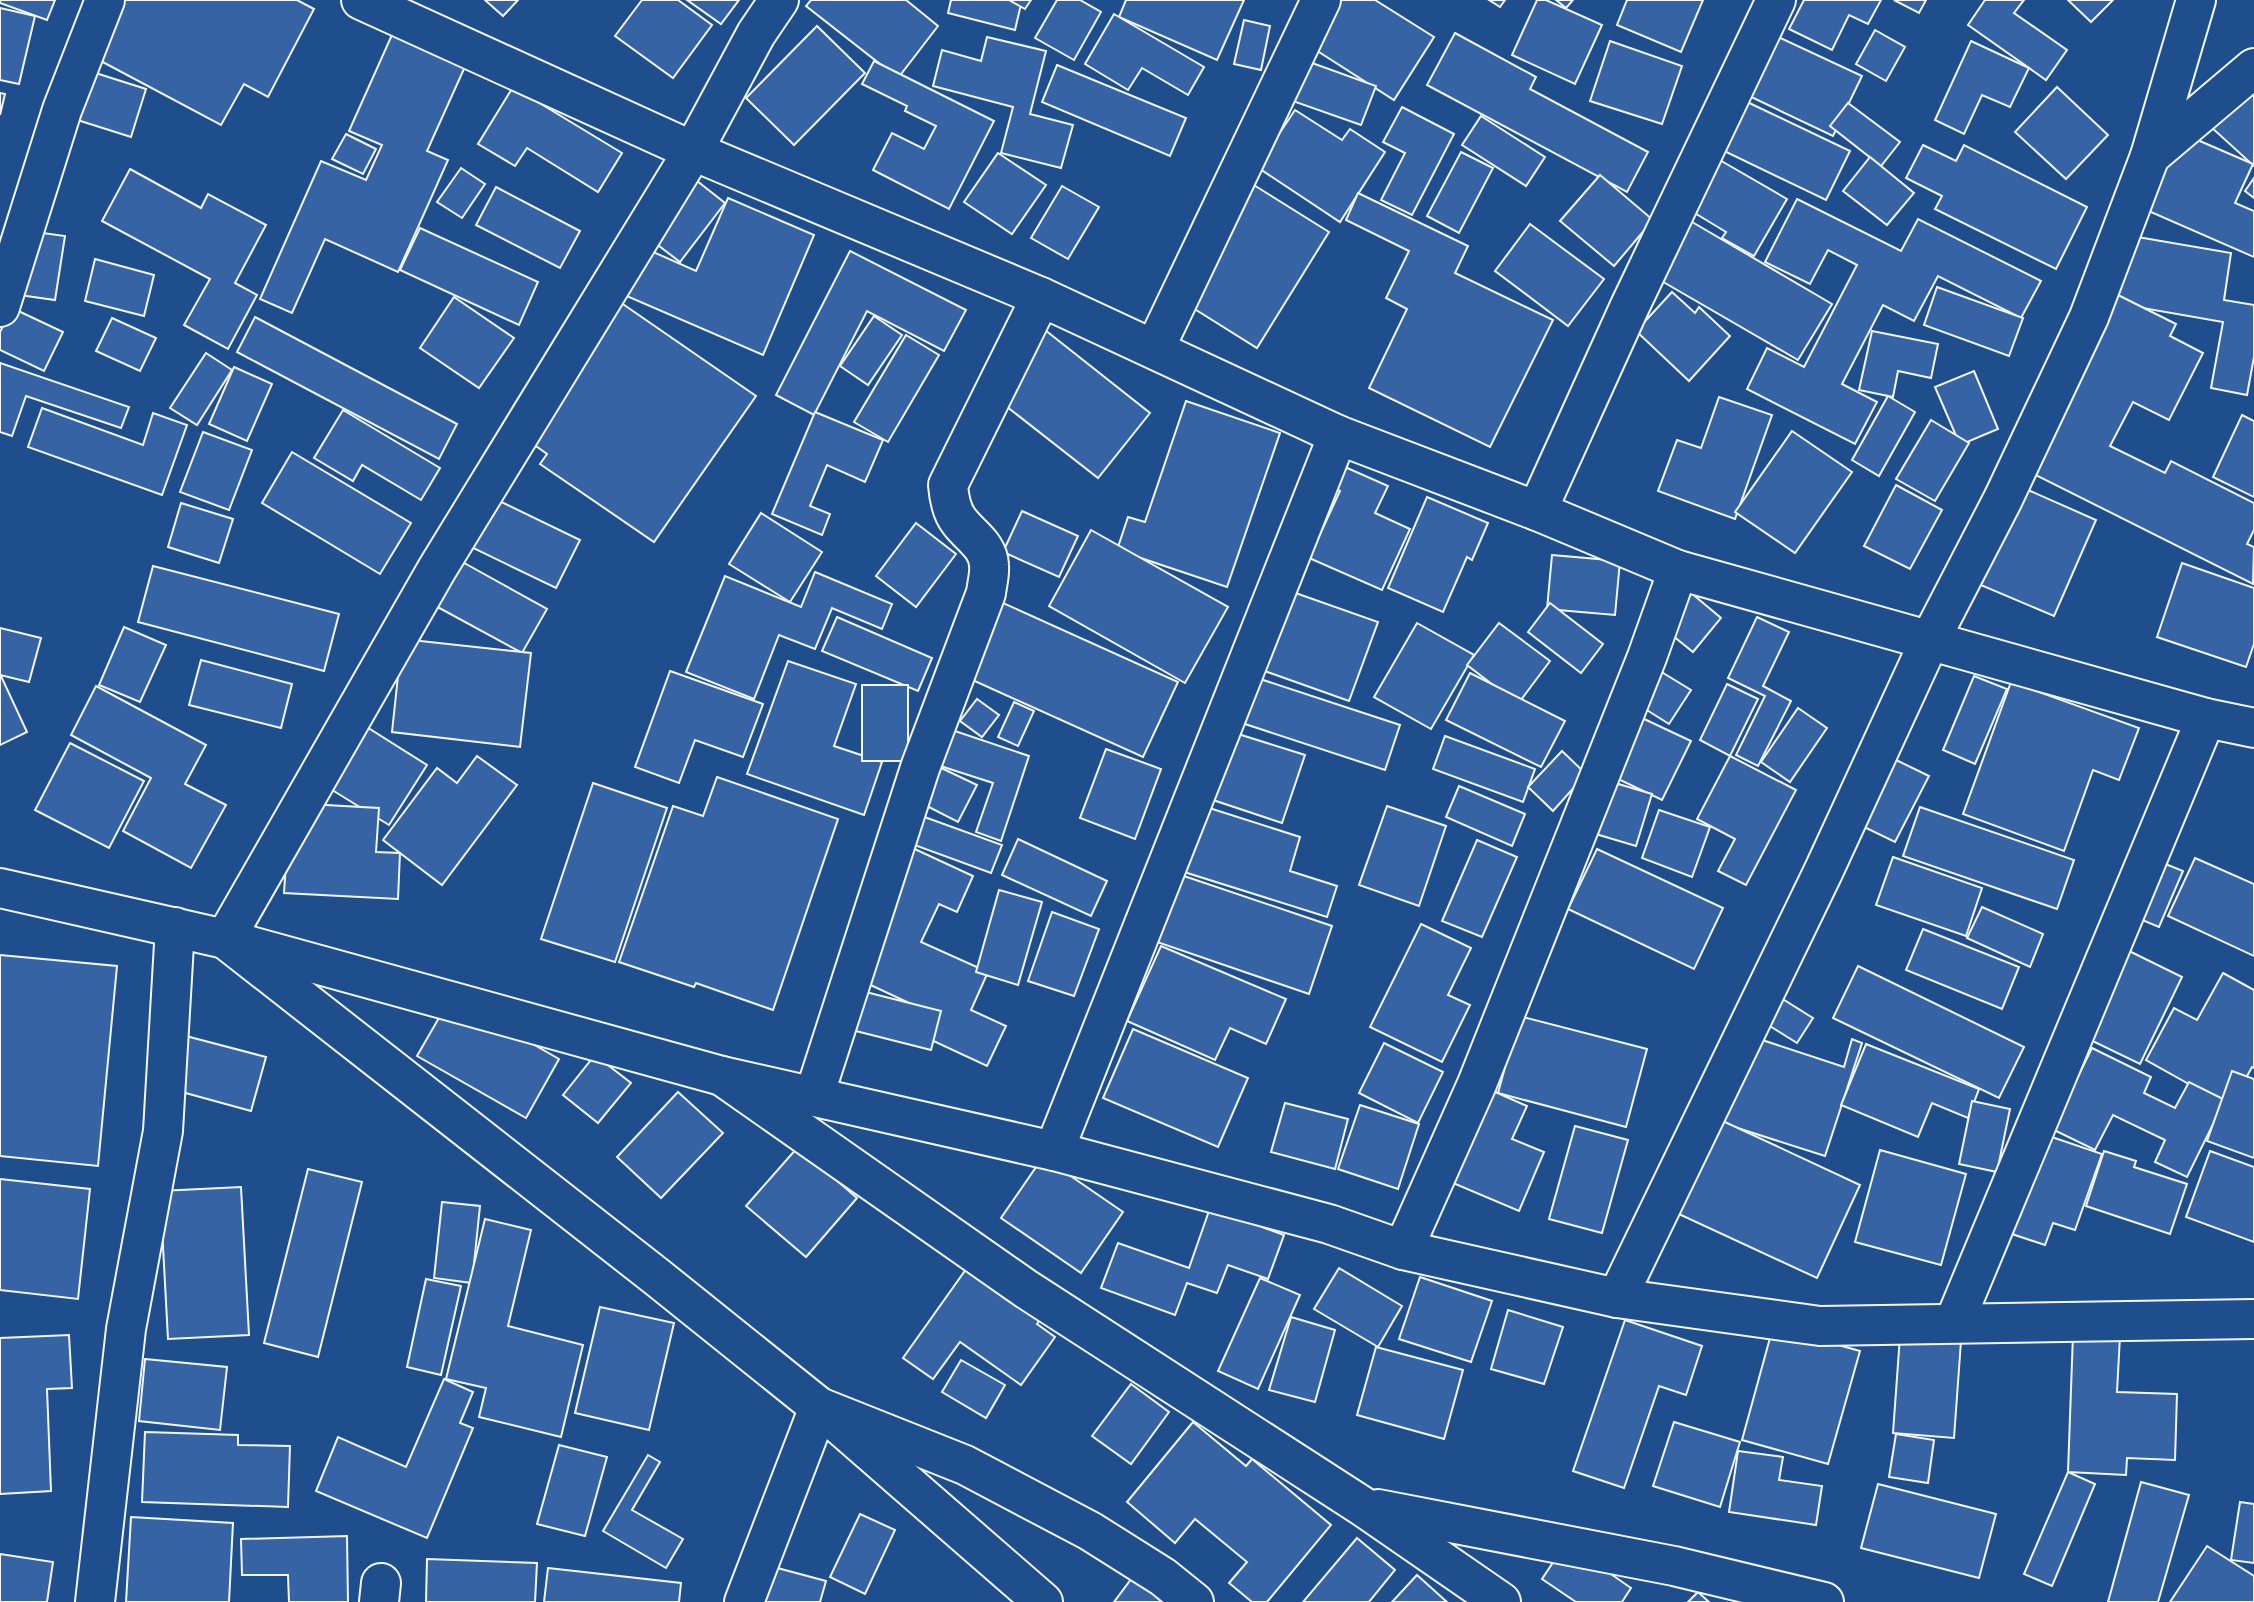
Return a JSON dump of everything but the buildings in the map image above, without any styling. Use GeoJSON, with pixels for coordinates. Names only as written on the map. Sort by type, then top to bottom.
{"type":"FeatureCollection","features":[{"type":"Feature","properties":{"kind":"street"},"geometry":{"type":"LineString","coordinates":[[0,307],[62,110],[105,0]]}},
{"type":"Feature","properties":{"kind":"street"},"geometry":{"type":"LineString","coordinates":[[360,0],[693,151],[1041,297],[1338,435],[1537,511],[1678,570],[2206,718],[2254,728]]}},
{"type":"Feature","properties":{"kind":"street"},"geometry":{"type":"LineString","coordinates":[[225,940],[437,569],[693,151],[756,34],[779,0]]}},
{"type":"Feature","properties":{"kind":"street"},"geometry":{"type":"LineString","coordinates":[[1155,348],[1321,0]]}},
{"type":"Feature","properties":{"kind":"street"},"geometry":{"type":"LineString","coordinates":[[1537,511],[1629,308],[1776,0]]}},
{"type":"Feature","properties":{"kind":"street"},"geometry":{"type":"LineString","coordinates":[[1617,1298],[1818,883],[1930,640],[2003,499],[2089,317],[2150,156],[2196,0]]}},
{"type":"Feature","properties":{"kind":"street"},"geometry":{"type":"LineString","coordinates":[[2150,156],[2254,68]]}},
{"type":"Feature","properties":{"kind":"street"},"geometry":{"type":"LineString","coordinates":[[814,1096],[920,768],[986,593],[990,566],[987,555],[981,543],[958,520],[949,498],[948,485],[1041,297]]}},
{"type":"Feature","properties":{"kind":"street"},"geometry":{"type":"LineString","coordinates":[[1054,1151],[1338,435]]}},
{"type":"Feature","properties":{"kind":"street"},"geometry":{"type":"LineString","coordinates":[[1403,1250],[1477,1084],[1647,657],[1678,570]]}},
{"type":"Feature","properties":{"kind":"street"},"geometry":{"type":"LineString","coordinates":[[1954,1323],[2206,718]]}},
{"type":"Feature","properties":{"kind":"street"},"geometry":{"type":"LineString","coordinates":[[0,888],[225,940],[722,1076],[1054,1151],[1329,1224],[1403,1250],[1617,1298],[1820,1326],[2254,1320]]}},
{"type":"Feature","properties":{"kind":"street"},"geometry":{"type":"LineString","coordinates":[[95,1602],[126,1329],[163,1131],[175,927]]}},
{"type":"Feature","properties":{"kind":"street"},"geometry":{"type":"LineString","coordinates":[[225,940],[657,1277],[819,1408],[1043,1602]]}},
{"type":"Feature","properties":{"kind":"street"},"geometry":{"type":"LineString","coordinates":[[722,1076],[1026,1289],[1362,1506],[1501,1602]]}},
{"type":"Feature","properties":{"kind":"street"},"geometry":{"type":"LineString","coordinates":[[744,1602],[819,1408]]}},
{"type":"Feature","properties":{"kind":"street"},"geometry":{"type":"LineString","coordinates":[[819,1408],[965,1465],[1090,1531],[1163,1577],[1194,1602]]}},
{"type":"Feature","properties":{"kind":"street"},"geometry":{"type":"LineString","coordinates":[[1362,1506],[1674,1566],[1824,1602]]}}]}
